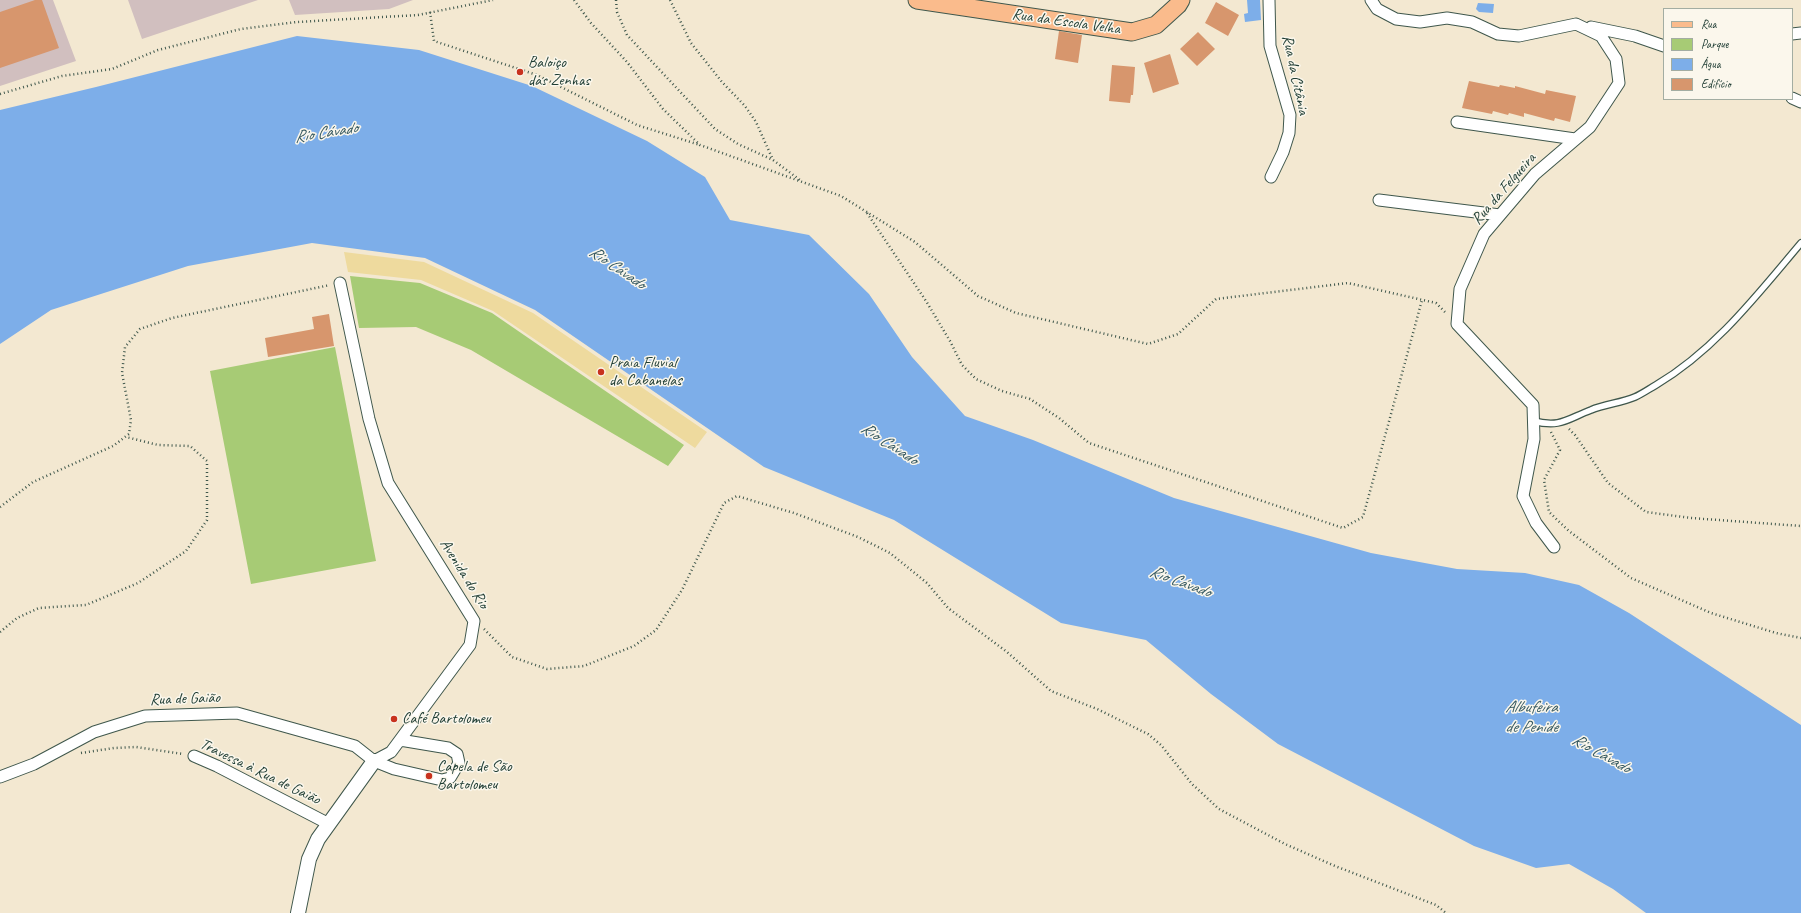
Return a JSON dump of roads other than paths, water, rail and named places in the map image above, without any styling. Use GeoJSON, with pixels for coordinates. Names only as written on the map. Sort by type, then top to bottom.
{"type":"FeatureCollection","features":[{"type":"Feature","properties":{"kind":"main road","name":"Rua da Escola Velha"},"geometry":{"type":"LineString","coordinates":[[916,0],[1132,32],[1156,25],[1178,5],[1181,0]]}},
{"type":"Feature","properties":{"kind":"street","name":"Rua da Citânia"},"geometry":{"type":"LineString","coordinates":[[1269,0],[1270,46],[1290,115],[1289,133],[1283,152],[1271,177]]}},
{"type":"Feature","properties":{"kind":"street"},"geometry":{"type":"LineString","coordinates":[[1371,0],[1377,9],[1396,20],[1420,22],[1447,18],[1472,22],[1498,34],[1519,36],[1576,24],[1635,36],[1663,46]]}},
{"type":"Feature","properties":{"kind":"street","name":"Rua da Felgueira"},"geometry":{"type":"LineString","coordinates":[[1534,421],[1533,404],[1457,324],[1460,289],[1484,234],[1535,174],[1590,127],[1619,83],[1616,59],[1601,36],[1576,24]]}},
{"type":"Feature","properties":{"kind":"street"},"geometry":{"type":"LineString","coordinates":[[1458,122],[1576,139]]}},
{"type":"Feature","properties":{"kind":"street"},"geometry":{"type":"LineString","coordinates":[[1379,200],[1500,215]]}},
{"type":"Feature","properties":{"kind":"street","name":"Avenida do Rio"},"geometry":{"type":"LineString","coordinates":[[298,913],[309,859],[318,839],[374,762],[391,752],[470,645],[474,621],[388,483],[369,419],[340,283]]}},
{"type":"Feature","properties":{"kind":"street"},"geometry":{"type":"LineString","coordinates":[[1534,421],[1534,439],[1523,496],[1536,523],[1554,547]]}},
{"type":"Feature","properties":{"kind":"street","name":"Rua de Gaião"},"geometry":{"type":"LineString","coordinates":[[0,777],[34,764],[94,732],[145,716],[237,713],[355,746],[374,762]]}},
{"type":"Feature","properties":{"kind":"street"},"geometry":{"type":"LineString","coordinates":[[374,762],[394,769],[442,780],[450,778],[459,763],[457,754],[448,748],[400,740]]}},
{"type":"Feature","properties":{"kind":"street","name":"Travessa à Rua de Gaião"},"geometry":{"type":"LineString","coordinates":[[194,756],[217,766],[329,824]]}},
{"type":"Feature","properties":{"kind":"lane"},"geometry":{"type":"LineString","coordinates":[[1534,421],[1547,424],[1563,423],[1591,410],[1635,397],[1673,375],[1703,351],[1746,308],[1801,243]]}},
{"type":"Feature","properties":{"kind":"water"},"geometry":{"type":"Polygon","coordinates":[[[1247,0],[1260,0],[1261,20],[1245,22],[1244,14],[1248,13],[1247,0]]]}},
{"type":"Feature","properties":{"kind":"water"},"geometry":{"type":"Polygon","coordinates":[[[1478,3],[1494,4],[1493,13],[1479,12],[1476,9],[1478,3]]]}},
{"type":"Feature","properties":{"kind":"water","name":"Albufeira de Penide"},"geometry":{"type":"Polygon","coordinates":[[[297,36],[419,50],[532,86],[647,141],[705,177],[730,220],[809,235],[869,294],[912,357],[965,416],[1033,440],[1174,498],[1371,553],[1457,569],[1525,573],[1579,585],[1629,613],[1801,725],[1801,913],[1646,913],[1613,889],[1569,864],[1536,868],[1474,846],[1278,744],[1211,694],[1146,640],[1061,623],[894,520],[764,467],[535,310],[425,258],[312,243],[188,266],[51,310],[0,344],[0,110],[297,36]]]}},
{"type":"Feature","properties":{"kind":"place","name":"Baloiço das Zenhas"},"geometry":{"type":"Point","coordinates":[520,72]}},
{"type":"Feature","properties":{"kind":"place","name":"Praia Fluvial da Cabanelas"},"geometry":{"type":"Point","coordinates":[601,372]}},
{"type":"Feature","properties":{"kind":"place","name":"Café Bartolomeu"},"geometry":{"type":"Point","coordinates":[394,719]}},
{"type":"Feature","properties":{"kind":"place","name":"Capela de São Bartolomeu"},"geometry":{"type":"Point","coordinates":[429,776]}},
{"type":"Feature","properties":{"kind":"water label","name":"Rio Cávado"},"geometry":{"type":"Point","coordinates":[326,133]}},
{"type":"Feature","properties":{"kind":"water label","name":"Rio Cávado"},"geometry":{"type":"Point","coordinates":[617,268]}},
{"type":"Feature","properties":{"kind":"water label","name":"Rio Cávado"},"geometry":{"type":"Point","coordinates":[889,444]}},
{"type":"Feature","properties":{"kind":"water label","name":"Rio Cávado"},"geometry":{"type":"Point","coordinates":[1180,582]}},
{"type":"Feature","properties":{"kind":"water label","name":"Rio Cávado"},"geometry":{"type":"Point","coordinates":[1601,754]}}]}
